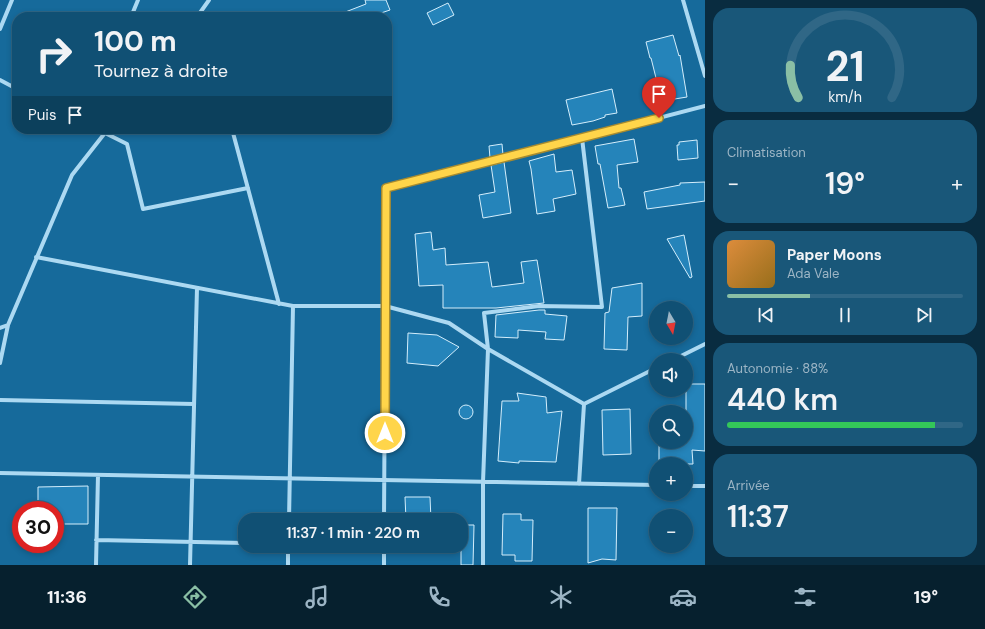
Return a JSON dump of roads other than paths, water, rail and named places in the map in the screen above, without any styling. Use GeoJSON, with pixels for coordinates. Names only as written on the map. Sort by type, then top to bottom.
{"type":"FeatureCollection","features":[{"type":"Feature","properties":{"kind":"street"},"geometry":{"type":"LineString","coordinates":[[0,29],[12,0]]}},
{"type":"Feature","properties":{"kind":"street"},"geometry":{"type":"LineString","coordinates":[[133,12],[138,0]]}},
{"type":"Feature","properties":{"kind":"street"},"geometry":{"type":"LineString","coordinates":[[202,12],[210,0]]}},
{"type":"Feature","properties":{"kind":"street"},"geometry":{"type":"LineString","coordinates":[[683,0],[705,76]]}},
{"type":"Feature","properties":{"kind":"street"},"geometry":{"type":"LineString","coordinates":[[0,80],[12,86]]}},
{"type":"Feature","properties":{"kind":"street"},"geometry":{"type":"LineString","coordinates":[[384,513],[386,188],[705,106]]}},
{"type":"Feature","properties":{"kind":"street"},"geometry":{"type":"LineString","coordinates":[[0,363],[8,326],[72,175],[105,134]]}},
{"type":"Feature","properties":{"kind":"street"},"geometry":{"type":"LineString","coordinates":[[112,134],[127,144],[143,209],[248,188]]}},
{"type":"Feature","properties":{"kind":"street"},"geometry":{"type":"LineString","coordinates":[[233,134],[280,304]]}},
{"type":"Feature","properties":{"kind":"street"},"geometry":{"type":"LineString","coordinates":[[483,565],[483,482],[488,349],[484,313],[539,306],[602,307],[582,138]]}},
{"type":"Feature","properties":{"kind":"street"},"geometry":{"type":"LineString","coordinates":[[36,257],[280,304],[293,306],[385,306],[449,323],[488,349],[584,404]]}},
{"type":"Feature","properties":{"kind":"street"},"geometry":{"type":"LineString","coordinates":[[190,565],[197,288]]}},
{"type":"Feature","properties":{"kind":"street"},"geometry":{"type":"LineString","coordinates":[[289,513],[293,306]]}},
{"type":"Feature","properties":{"kind":"street"},"geometry":{"type":"LineString","coordinates":[[0,328],[8,326]]}},
{"type":"Feature","properties":{"kind":"street"},"geometry":{"type":"LineString","coordinates":[[687,353],[705,344]]}},
{"type":"Feature","properties":{"kind":"street"},"geometry":{"type":"LineString","coordinates":[[584,404],[649,372]]}},
{"type":"Feature","properties":{"kind":"street"},"geometry":{"type":"LineString","coordinates":[[0,400],[194,404]]}},
{"type":"Feature","properties":{"kind":"street"},"geometry":{"type":"LineString","coordinates":[[578,484],[584,404]]}},
{"type":"Feature","properties":{"kind":"street"},"geometry":{"type":"LineString","coordinates":[[0,473],[649,485]]}},
{"type":"Feature","properties":{"kind":"street"},"geometry":{"type":"LineString","coordinates":[[96,565],[98,475]]}},
{"type":"Feature","properties":{"kind":"street"},"geometry":{"type":"LineString","coordinates":[[693,486],[705,486]]}},
{"type":"Feature","properties":{"kind":"street"},"geometry":{"type":"LineString","coordinates":[[96,540],[238,543]]}},
{"type":"Feature","properties":{"kind":"street"},"geometry":{"type":"LineString","coordinates":[[288,553],[288,565]]}},
{"type":"Feature","properties":{"kind":"street"},"geometry":{"type":"LineString","coordinates":[[384,553],[384,565]]}}]}
